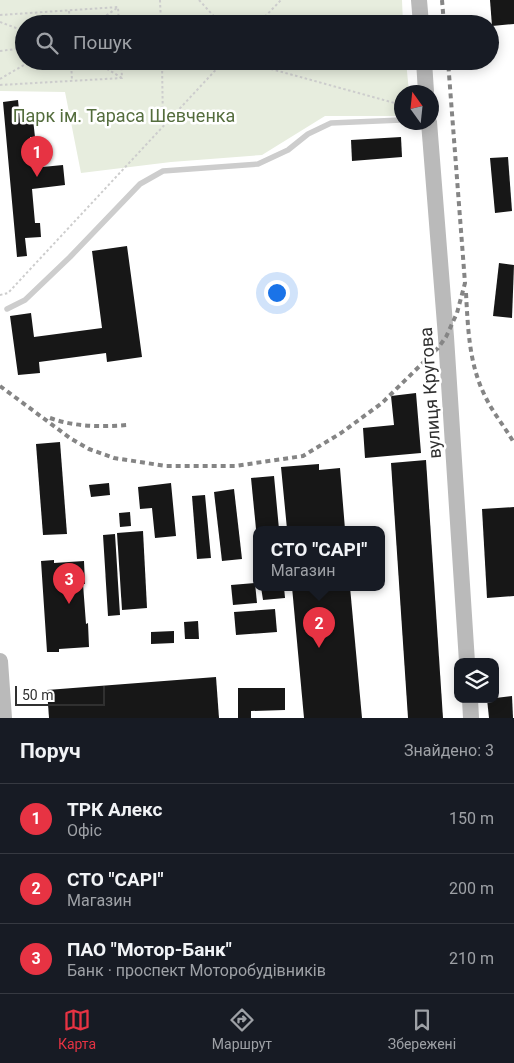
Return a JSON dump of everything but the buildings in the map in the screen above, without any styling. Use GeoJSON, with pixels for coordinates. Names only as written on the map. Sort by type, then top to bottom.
{"type":"FeatureCollection","features":[{"type":"Feature","properties":{"kind":"street"},"geometry":{"type":"LineString","coordinates":[[419,0],[420,15]]}},
{"type":"Feature","properties":{"kind":"street"},"geometry":{"type":"LineString","coordinates":[[425,70],[426,85]]}},
{"type":"Feature","properties":{"kind":"street","name":"вулиця Кругова"},"geometry":{"type":"LineString","coordinates":[[430,130],[446,337],[467,658]]}},
{"type":"Feature","properties":{"kind":"street"},"geometry":{"type":"LineString","coordinates":[[0,661],[4,718]]}},
{"type":"Feature","properties":{"kind":"street"},"geometry":{"type":"LineString","coordinates":[[470,703],[471,718]]}},
{"type":"Feature","properties":{"kind":"lane"},"geometry":{"type":"LineString","coordinates":[[7,309],[25,300],[38,288],[140,184],[163,171],[258,164],[288,150],[308,134],[331,123],[394,120]]}},
{"type":"Feature","properties":{"kind":"path"},"geometry":{"type":"LineString","coordinates":[[160,0],[161,15]]}},
{"type":"Feature","properties":{"kind":"path"},"geometry":{"type":"LineString","coordinates":[[198,0],[212,15]]}},
{"type":"Feature","properties":{"kind":"path"},"geometry":{"type":"LineString","coordinates":[[266,15],[280,0]]}},
{"type":"Feature","properties":{"kind":"path"},"geometry":{"type":"LineString","coordinates":[[0,15],[118,7]]}},
{"type":"Feature","properties":{"kind":"path"},"geometry":{"type":"LineString","coordinates":[[107,15],[118,7]]}},
{"type":"Feature","properties":{"kind":"path"},"geometry":{"type":"LineString","coordinates":[[118,7],[118,15]]}},
{"type":"Feature","properties":{"kind":"path"},"geometry":{"type":"LineString","coordinates":[[69,10],[69,15]]}},
{"type":"Feature","properties":{"kind":"path"},"geometry":{"type":"LineString","coordinates":[[0,22],[15,28]]}},
{"type":"Feature","properties":{"kind":"path"},"geometry":{"type":"LineString","coordinates":[[0,50],[15,49]]}},
{"type":"Feature","properties":{"kind":"path"},"geometry":{"type":"LineString","coordinates":[[0,79],[16,70]]}},
{"type":"Feature","properties":{"kind":"path"},"geometry":{"type":"LineString","coordinates":[[71,70],[72,81]]}},
{"type":"Feature","properties":{"kind":"path"},"geometry":{"type":"LineString","coordinates":[[109,70],[122,78]]}},
{"type":"Feature","properties":{"kind":"path"},"geometry":{"type":"LineString","coordinates":[[122,70],[122,78]]}},
{"type":"Feature","properties":{"kind":"path"},"geometry":{"type":"LineString","coordinates":[[162,70],[164,126]]}},
{"type":"Feature","properties":{"kind":"path"},"geometry":{"type":"LineString","coordinates":[[0,296],[8,293],[216,70]]}},
{"type":"Feature","properties":{"kind":"path"},"geometry":{"type":"LineString","coordinates":[[275,70],[394,103]]}},
{"type":"Feature","properties":{"kind":"path"},"geometry":{"type":"LineString","coordinates":[[0,85],[122,78]]}},
{"type":"Feature","properties":{"kind":"green space","name":"Парк ім. Тараса Шевченка"},"geometry":{"type":"Polygon","coordinates":[[[0,0],[402,0],[403,15],[15,15],[15,70],[407,70],[408,85],[394,85],[394,116],[325,116],[262,155],[171,162],[81,173],[65,92],[0,91],[0,0]]]}},
{"type":"Feature","properties":{"kind":"railway"},"geometry":{"type":"LineString","coordinates":[[442,0],[443,15]]}},
{"type":"Feature","properties":{"kind":"railway"},"geometry":{"type":"LineString","coordinates":[[0,386],[70,438],[89,449],[114,458],[166,466],[235,466],[303,456],[341,433],[382,403],[438,348],[446,337],[457,313],[465,283],[449,70]]}},
{"type":"Feature","properties":{"kind":"railway"},"geometry":{"type":"LineString","coordinates":[[466,293],[472,359],[488,402],[514,443]]}},
{"type":"Feature","properties":{"kind":"railway"},"geometry":{"type":"LineString","coordinates":[[50,418],[88,426],[127,425]]}},
{"type":"Feature","properties":{"kind":"place","name":"ТРК Алекс"},"geometry":{"type":"Point","coordinates":[37,177]}},
{"type":"Feature","properties":{"kind":"place","name":"ПАО \"Мотор-Банк\""},"geometry":{"type":"Point","coordinates":[69,604]}},
{"type":"Feature","properties":{"kind":"place","name":"СТО \"CAPI\""},"geometry":{"type":"Point","coordinates":[319,648]}}]}
